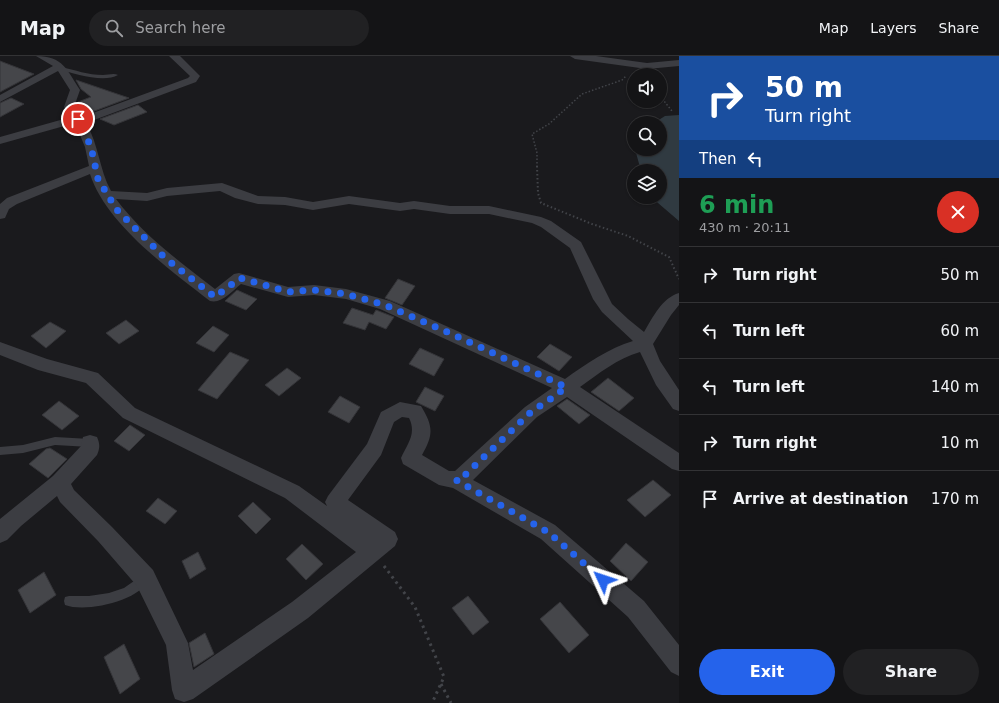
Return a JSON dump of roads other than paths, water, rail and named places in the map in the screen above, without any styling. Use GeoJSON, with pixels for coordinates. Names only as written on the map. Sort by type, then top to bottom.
{"type":"FeatureCollection","features":[{"type":"Feature","properties":{"kind":"street"},"geometry":{"type":"LineString","coordinates":[[41,56],[61,67],[75,90],[70,107],[80,120],[91,147],[98,179],[117,210],[164,257],[215,297],[240,278],[288,292],[314,290],[346,294],[385,305],[566,387],[674,456]]}},
{"type":"Feature","properties":{"kind":"street"},"geometry":{"type":"LineString","coordinates":[[0,141],[80,120],[192,80],[195,76],[174,56]]}},
{"type":"Feature","properties":{"kind":"street"},"geometry":{"type":"LineString","coordinates":[[575,56],[647,66],[679,63]]}},
{"type":"Feature","properties":{"kind":"street"},"geometry":{"type":"LineString","coordinates":[[610,56],[647,66]]}},
{"type":"Feature","properties":{"kind":"street"},"geometry":{"type":"LineString","coordinates":[[0,99],[61,67]]}},
{"type":"Feature","properties":{"kind":"street"},"geometry":{"type":"LineString","coordinates":[[0,215],[4,207],[12,201],[95,168]]}},
{"type":"Feature","properties":{"kind":"street"},"geometry":{"type":"LineString","coordinates":[[108,195],[147,197],[167,192],[222,187],[240,195],[258,200],[285,201],[312,206],[349,200],[400,207],[414,205],[450,210],[489,210],[536,220],[546,224],[576,245],[601,299],[622,324],[636,333],[645,344],[652,362],[662,380],[679,404]]}},
{"type":"Feature","properties":{"kind":"street"},"geometry":{"type":"LineString","coordinates":[[456,480],[464,476],[531,412],[592,369],[627,349],[645,344],[667,310],[676,299],[679,298]]}},
{"type":"Feature","properties":{"kind":"street"},"geometry":{"type":"LineString","coordinates":[[0,348],[44,366],[92,378],[129,413],[292,492],[372,551]]}},
{"type":"Feature","properties":{"kind":"street"},"geometry":{"type":"LineString","coordinates":[[60,482],[67,496],[105,534],[145,578],[178,643],[184,690],[300,610],[388,539],[335,502],[374,449],[387,417],[400,409],[415,411],[422,422],[422,438],[410,458],[446,478],[456,480],[548,532],[636,609],[679,664]]}},
{"type":"Feature","properties":{"kind":"street"},"geometry":{"type":"LineString","coordinates":[[0,533],[14,519],[60,482],[90,449],[90,443]]}},
{"type":"Feature","properties":{"kind":"lane"},"geometry":{"type":"LineString","coordinates":[[61,67],[81,75],[116,75]]}},
{"type":"Feature","properties":{"kind":"lane"},"geometry":{"type":"LineString","coordinates":[[0,452],[23,449],[55,441],[90,443]]}},
{"type":"Feature","properties":{"kind":"lane"},"geometry":{"type":"LineString","coordinates":[[69,601],[86,603],[111,599],[136,587],[145,578]]}}]}
